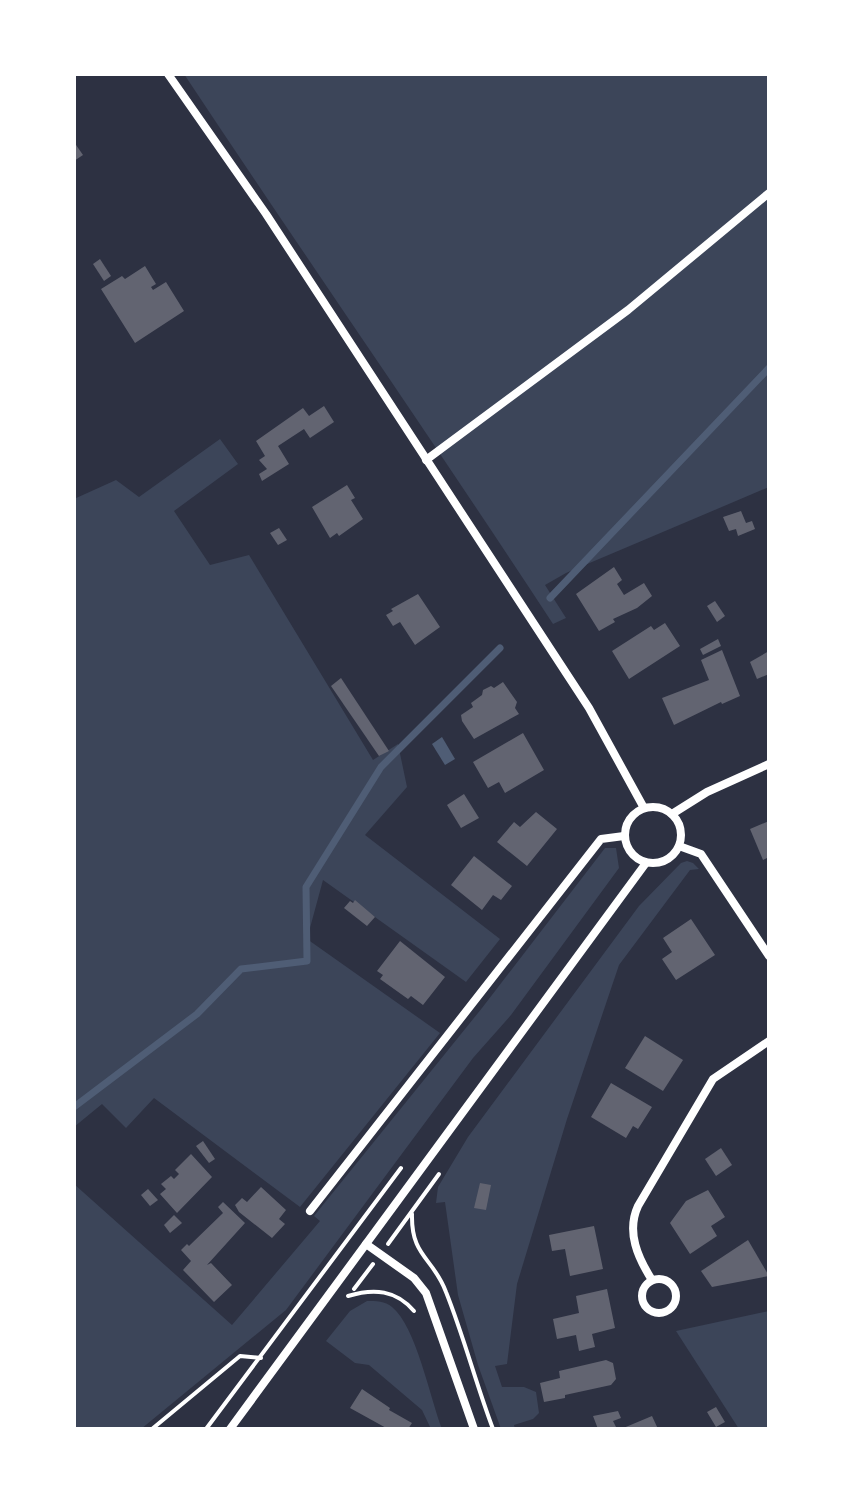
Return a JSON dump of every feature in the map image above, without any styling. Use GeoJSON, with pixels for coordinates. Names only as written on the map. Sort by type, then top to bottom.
{"type":"FeatureCollection","features":[{"type":"Feature","properties":{"kind":"street"},"geometry":{"type":"LineString","coordinates":[[168,74],[266,214],[589,708],[644,808]]}},
{"type":"Feature","properties":{"kind":"street"},"geometry":{"type":"LineString","coordinates":[[426,460],[628,310],[769,193]]}},
{"type":"Feature","properties":{"kind":"street"},"geometry":{"type":"LineString","coordinates":[[672,814],[707,792],[769,764]]}},
{"type":"Feature","properties":{"kind":"street"},"geometry":{"type":"LineString","coordinates":[[644,808],[664,809],[672,814],[679,823],[682,835],[679,846],[666,861],[646,863],[631,853],[624,836],[634,814],[644,808]]}},
{"type":"Feature","properties":{"kind":"street"},"geometry":{"type":"LineString","coordinates":[[310,1211],[601,839],[624,836]]}},
{"type":"Feature","properties":{"kind":"street"},"geometry":{"type":"LineString","coordinates":[[679,846],[701,854],[769,956]]}},
{"type":"Feature","properties":{"kind":"street"},"geometry":{"type":"LineString","coordinates":[[230,1429],[646,863]]}},
{"type":"Feature","properties":{"kind":"street"},"geometry":{"type":"LineString","coordinates":[[652,1280],[641,1262],[632,1229],[638,1206],[713,1079],[769,1041]]}},
{"type":"Feature","properties":{"kind":"street"},"geometry":{"type":"LineString","coordinates":[[366,1244],[414,1278],[426,1293],[474,1429]]}},
{"type":"Feature","properties":{"kind":"street"},"geometry":{"type":"LineString","coordinates":[[664,1279],[676,1291],[675,1303],[667,1311],[657,1313],[644,1303],[642,1293],[652,1280],[664,1279]]}},
{"type":"Feature","properties":{"kind":"path"},"geometry":{"type":"LineString","coordinates":[[348,1296],[363,1292],[390,1292],[413,1308],[418,1322]]}},
{"type":"Feature","properties":{"kind":"path"},"geometry":{"type":"LineString","coordinates":[[152,1429],[240,1356],[258,1358],[206,1429]]}},
{"type":"Feature","properties":{"kind":"shaded area"},"geometry":{"type":"Polygon","coordinates":[[[184,74],[769,74],[769,487],[566,573],[545,585],[566,618],[553,624],[184,74]]]}},
{"type":"Feature","properties":{"kind":"shaded area"},"geometry":{"type":"Polygon","coordinates":[[[220,439],[238,464],[174,511],[210,565],[249,555],[373,760],[398,744],[407,787],[365,835],[500,939],[466,982],[323,880],[307,939],[440,1033],[300,1207],[154,1098],[126,1128],[102,1104],[74,1127],[74,499],[116,480],[139,497],[220,439]]]}},
{"type":"Feature","properties":{"kind":"shaded area"},"geometry":{"type":"Polygon","coordinates":[[[442,737],[455,759],[445,765],[432,744],[442,737]]]}},
{"type":"Feature","properties":{"kind":"shaded area"},"geometry":{"type":"Polygon","coordinates":[[[605,848],[616,848],[619,868],[286,1310],[141,1429],[74,1429],[74,1184],[232,1325],[320,1221],[314,1216],[482,1008],[605,848]]]}},
{"type":"Feature","properties":{"kind":"shaded area"},"geometry":{"type":"Polygon","coordinates":[[[687,861],[699,869],[690,870],[619,965],[567,1119],[517,1284],[507,1364],[495,1366],[502,1387],[524,1387],[536,1392],[539,1413],[533,1419],[514,1425],[515,1429],[501,1429],[458,1295],[445,1202],[436,1203],[438,1187],[468,1137],[639,906],[681,863],[687,861]]]}},
{"type":"Feature","properties":{"kind":"shaded area"},"geometry":{"type":"Polygon","coordinates":[[[367,1301],[386,1304],[401,1316],[415,1346],[442,1429],[431,1429],[422,1410],[369,1365],[355,1363],[326,1341],[350,1311],[367,1301]]]}},
{"type":"Feature","properties":{"kind":"shaded area"},"geometry":{"type":"Polygon","coordinates":[[[769,1311],[769,1429],[739,1429],[676,1331],[769,1311]]]}},
{"type":"Feature","properties":{"kind":"building"},"geometry":{"type":"Polygon","coordinates":[[[74,142],[83,155],[74,161],[74,142]]]}},
{"type":"Feature","properties":{"kind":"building"},"geometry":{"type":"Polygon","coordinates":[[[100,259],[111,276],[104,281],[93,264],[100,259]]]}},
{"type":"Feature","properties":{"kind":"building"},"geometry":{"type":"Polygon","coordinates":[[[145,266],[156,284],[151,287],[153,290],[166,282],[184,311],[135,343],[101,289],[145,266]]]}},
{"type":"Feature","properties":{"kind":"building"},"geometry":{"type":"Polygon","coordinates":[[[324,406],[334,422],[310,438],[304,429],[278,446],[289,464],[262,481],[259,474],[267,469],[259,460],[265,456],[256,441],[303,408],[309,416],[324,406]]]}},
{"type":"Feature","properties":{"kind":"building"},"geometry":{"type":"Polygon","coordinates":[[[347,485],[355,498],[351,500],[363,519],[339,536],[337,533],[330,538],[312,507],[347,485]]]}},
{"type":"Feature","properties":{"kind":"building"},"geometry":{"type":"Polygon","coordinates":[[[741,511],[746,523],[752,521],[755,529],[738,536],[736,529],[729,531],[723,517],[741,511]]]}},
{"type":"Feature","properties":{"kind":"building"},"geometry":{"type":"Polygon","coordinates":[[[279,528],[287,540],[278,545],[270,533],[279,528]]]}},
{"type":"Feature","properties":{"kind":"building"},"geometry":{"type":"Polygon","coordinates":[[[614,567],[622,580],[617,584],[624,595],[644,583],[652,596],[599,631],[576,594],[614,567]]]}},
{"type":"Feature","properties":{"kind":"building"},"geometry":{"type":"Polygon","coordinates":[[[418,594],[440,627],[415,645],[400,622],[393,626],[386,615],[418,594]]]}},
{"type":"Feature","properties":{"kind":"building"},"geometry":{"type":"Polygon","coordinates":[[[715,601],[725,616],[717,622],[707,606],[715,601]]]}},
{"type":"Feature","properties":{"kind":"building"},"geometry":{"type":"Polygon","coordinates":[[[665,623],[680,646],[629,679],[612,651],[651,626],[654,630],[665,623]]]}},
{"type":"Feature","properties":{"kind":"building"},"geometry":{"type":"Polygon","coordinates":[[[718,639],[721,646],[703,655],[700,649],[718,639]]]}},
{"type":"Feature","properties":{"kind":"building"},"geometry":{"type":"Polygon","coordinates":[[[722,650],[740,696],[674,725],[662,698],[709,680],[701,660],[722,650]]]}},
{"type":"Feature","properties":{"kind":"building"},"geometry":{"type":"Polygon","coordinates":[[[769,651],[769,674],[757,679],[750,662],[769,651]]]}},
{"type":"Feature","properties":{"kind":"building"},"geometry":{"type":"Polygon","coordinates":[[[341,678],[389,751],[379,756],[331,686],[341,678]]]}},
{"type":"Feature","properties":{"kind":"building"},"geometry":{"type":"Polygon","coordinates":[[[503,682],[517,702],[515,708],[519,714],[474,739],[461,715],[473,707],[471,703],[482,695],[483,690],[503,682]]]}},
{"type":"Feature","properties":{"kind":"building"},"geometry":{"type":"Polygon","coordinates":[[[523,733],[544,770],[505,793],[499,782],[488,788],[473,762],[523,733]]]}},
{"type":"Feature","properties":{"kind":"building"},"geometry":{"type":"Polygon","coordinates":[[[464,794],[479,818],[461,828],[447,805],[464,794]]]}},
{"type":"Feature","properties":{"kind":"building"},"geometry":{"type":"Polygon","coordinates":[[[536,812],[557,829],[527,866],[497,842],[514,822],[520,827],[536,812]]]}},
{"type":"Feature","properties":{"kind":"building"},"geometry":{"type":"Polygon","coordinates":[[[769,821],[769,857],[763,860],[750,829],[769,821]]]}},
{"type":"Feature","properties":{"kind":"building"},"geometry":{"type":"Polygon","coordinates":[[[474,856],[512,886],[501,900],[493,895],[482,910],[451,885],[474,856]]]}},
{"type":"Feature","properties":{"kind":"building"},"geometry":{"type":"Polygon","coordinates":[[[355,900],[375,917],[367,926],[344,908],[355,900]]]}},
{"type":"Feature","properties":{"kind":"building"},"geometry":{"type":"Polygon","coordinates":[[[691,919],[715,955],[676,980],[662,959],[672,952],[663,938],[691,919]]]}},
{"type":"Feature","properties":{"kind":"building"},"geometry":{"type":"Polygon","coordinates":[[[400,941],[445,977],[423,1005],[411,996],[408,999],[380,979],[383,975],[377,971],[400,941]]]}},
{"type":"Feature","properties":{"kind":"building"},"geometry":{"type":"Polygon","coordinates":[[[645,1036],[683,1060],[663,1091],[625,1068],[645,1036]]]}},
{"type":"Feature","properties":{"kind":"building"},"geometry":{"type":"Polygon","coordinates":[[[611,1083],[652,1107],[638,1129],[633,1126],[626,1138],[591,1117],[611,1083]]]}},
{"type":"Feature","properties":{"kind":"building"},"geometry":{"type":"Polygon","coordinates":[[[203,1141],[215,1159],[209,1163],[196,1146],[203,1141]]]}},
{"type":"Feature","properties":{"kind":"building"},"geometry":{"type":"Polygon","coordinates":[[[721,1148],[732,1165],[716,1176],[705,1159],[721,1148]]]}},
{"type":"Feature","properties":{"kind":"building"},"geometry":{"type":"Polygon","coordinates":[[[191,1154],[212,1177],[177,1213],[160,1194],[166,1189],[161,1184],[179,1174],[175,1170],[191,1154]]]}},
{"type":"Feature","properties":{"kind":"building"},"geometry":{"type":"Polygon","coordinates":[[[480,1183],[491,1185],[486,1210],[474,1208],[480,1183]]]}},
{"type":"Feature","properties":{"kind":"building"},"geometry":{"type":"Polygon","coordinates":[[[261,1187],[286,1210],[279,1219],[285,1224],[272,1238],[239,1212],[235,1205],[242,1198],[247,1202],[261,1187]]]}},
{"type":"Feature","properties":{"kind":"building"},"geometry":{"type":"Polygon","coordinates":[[[148,1189],[158,1200],[150,1206],[141,1195],[148,1189]]]}},
{"type":"Feature","properties":{"kind":"building"},"geometry":{"type":"Polygon","coordinates":[[[708,1190],[725,1217],[711,1226],[717,1236],[690,1254],[670,1223],[686,1201],[708,1190]]]}},
{"type":"Feature","properties":{"kind":"building"},"geometry":{"type":"Polygon","coordinates":[[[223,1202],[245,1223],[207,1265],[211,1263],[232,1285],[214,1302],[183,1270],[191,1261],[181,1250],[223,1213],[218,1207],[223,1202]]]}},
{"type":"Feature","properties":{"kind":"building"},"geometry":{"type":"Polygon","coordinates":[[[174,1215],[182,1223],[170,1233],[164,1225],[174,1215]]]}},
{"type":"Feature","properties":{"kind":"building"},"geometry":{"type":"Polygon","coordinates":[[[594,1226],[603,1269],[570,1276],[565,1249],[552,1251],[549,1235],[594,1226]]]}},
{"type":"Feature","properties":{"kind":"building"},"geometry":{"type":"Polygon","coordinates":[[[748,1240],[769,1276],[712,1287],[701,1271],[748,1240]]]}},
{"type":"Feature","properties":{"kind":"building"},"geometry":{"type":"Polygon","coordinates":[[[607,1289],[615,1328],[592,1334],[595,1347],[579,1351],[576,1335],[557,1339],[553,1319],[579,1313],[576,1296],[607,1289]]]}},
{"type":"Feature","properties":{"kind":"building"},"geometry":{"type":"Polygon","coordinates":[[[606,1360],[613,1363],[616,1379],[611,1385],[544,1402],[540,1383],[560,1378],[559,1371],[606,1360]]]}},
{"type":"Feature","properties":{"kind":"building"},"geometry":{"type":"Polygon","coordinates":[[[362,1389],[412,1423],[408,1429],[388,1429],[350,1408],[362,1389]]]}},
{"type":"Feature","properties":{"kind":"building"},"geometry":{"type":"Polygon","coordinates":[[[716,1407],[725,1422],[716,1427],[707,1412],[716,1407]]]}},
{"type":"Feature","properties":{"kind":"building"},"geometry":{"type":"Polygon","coordinates":[[[618,1411],[621,1418],[613,1421],[617,1429],[598,1429],[593,1416],[618,1411]]]}},
{"type":"Feature","properties":{"kind":"building"},"geometry":{"type":"Polygon","coordinates":[[[652,1416],[658,1429],[621,1429],[652,1416]]]}},
{"type":"Feature","properties":{"kind":"waterway"},"geometry":{"type":"LineString","coordinates":[[550,598],[769,368]]}},
{"type":"Feature","properties":{"kind":"waterway"},"geometry":{"type":"LineString","coordinates":[[74,1107],[197,1014],[241,969],[307,961],[306,887],[381,767],[500,648]]}}]}
